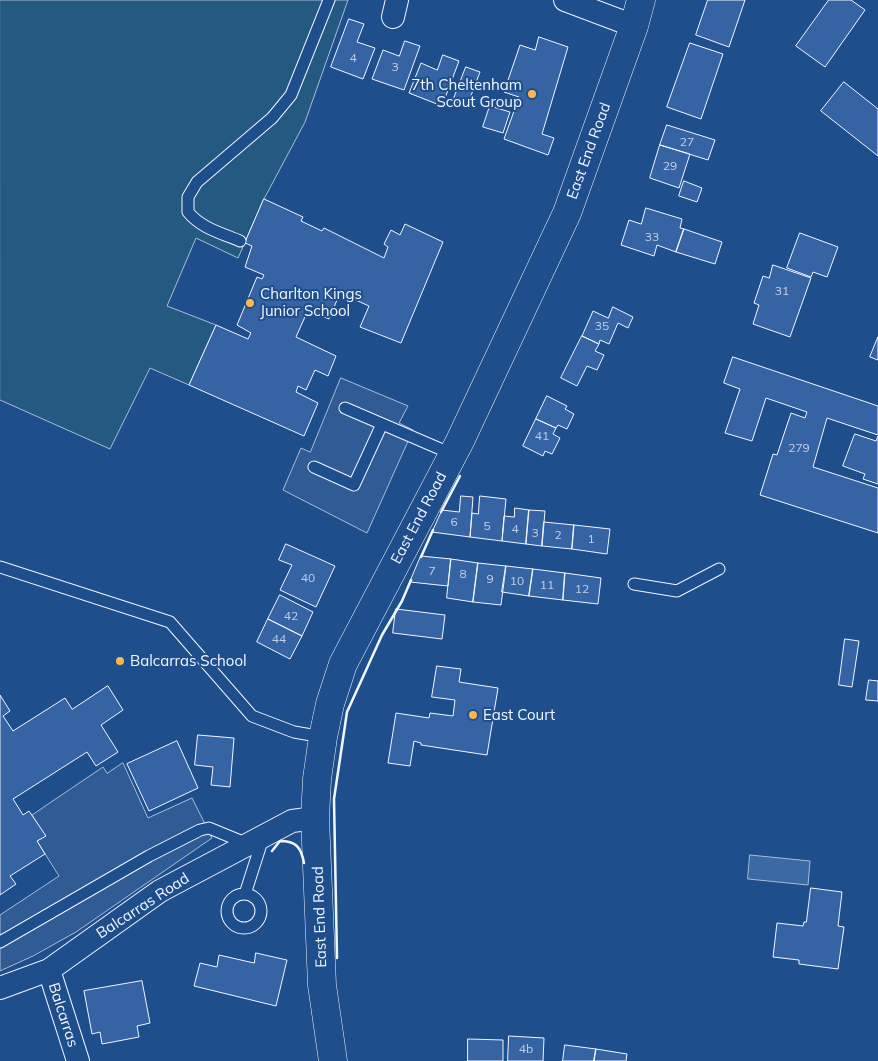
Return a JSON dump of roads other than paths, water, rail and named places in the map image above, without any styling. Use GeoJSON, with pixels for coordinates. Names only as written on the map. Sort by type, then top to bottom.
{"type":"FeatureCollection","features":[{"type":"Feature","properties":{"kind":"street"},"geometry":{"type":"LineString","coordinates":[[566,0],[638,13]]}},
{"type":"Feature","properties":{"kind":"street","name":"East End Road"},"geometry":{"type":"LineString","coordinates":[[333,1061],[322,985],[316,818],[317,779],[330,704],[343,664],[452,454],[567,213],[638,13]]}},
{"type":"Feature","properties":{"kind":"street","name":"Balcarras Road"},"geometry":{"type":"LineString","coordinates":[[0,988],[49,970],[160,891],[292,821],[316,818]]}},
{"type":"Feature","properties":{"kind":"street","name":"Balcarras"},"geometry":{"type":"LineString","coordinates":[[49,970],[78,1061]]}},
{"type":"Feature","properties":{"kind":"lane"},"geometry":{"type":"LineString","coordinates":[[240,242],[195,220],[188,212],[188,197],[197,182],[272,118],[291,95],[329,0]]}},
{"type":"Feature","properties":{"kind":"lane"},"geometry":{"type":"LineString","coordinates":[[345,408],[452,454]]}},
{"type":"Feature","properties":{"kind":"lane"},"geometry":{"type":"LineString","coordinates":[[314,467],[354,485],[382,424]]}},
{"type":"Feature","properties":{"kind":"lane"},"geometry":{"type":"LineString","coordinates":[[0,567],[170,622],[252,716],[294,732],[323,737]]}},
{"type":"Feature","properties":{"kind":"lane"},"geometry":{"type":"LineString","coordinates":[[634,584],[677,591],[720,570]]}},
{"type":"Feature","properties":{"kind":"lane"},"geometry":{"type":"LineString","coordinates":[[0,942],[149,856],[200,830],[209,828],[256,840],[246,894]]}},
{"type":"Feature","properties":{"kind":"place","name":"7th Cheltenham Scout Group"},"geometry":{"type":"Point","coordinates":[532,94]}},
{"type":"Feature","properties":{"kind":"place","name":"Charlton Kings Junior School"},"geometry":{"type":"Point","coordinates":[250,303]}},
{"type":"Feature","properties":{"kind":"place","name":"Balcarras School"},"geometry":{"type":"Point","coordinates":[120,661]}},
{"type":"Feature","properties":{"kind":"place","name":"East Court"},"geometry":{"type":"Point","coordinates":[473,715]}}]}
